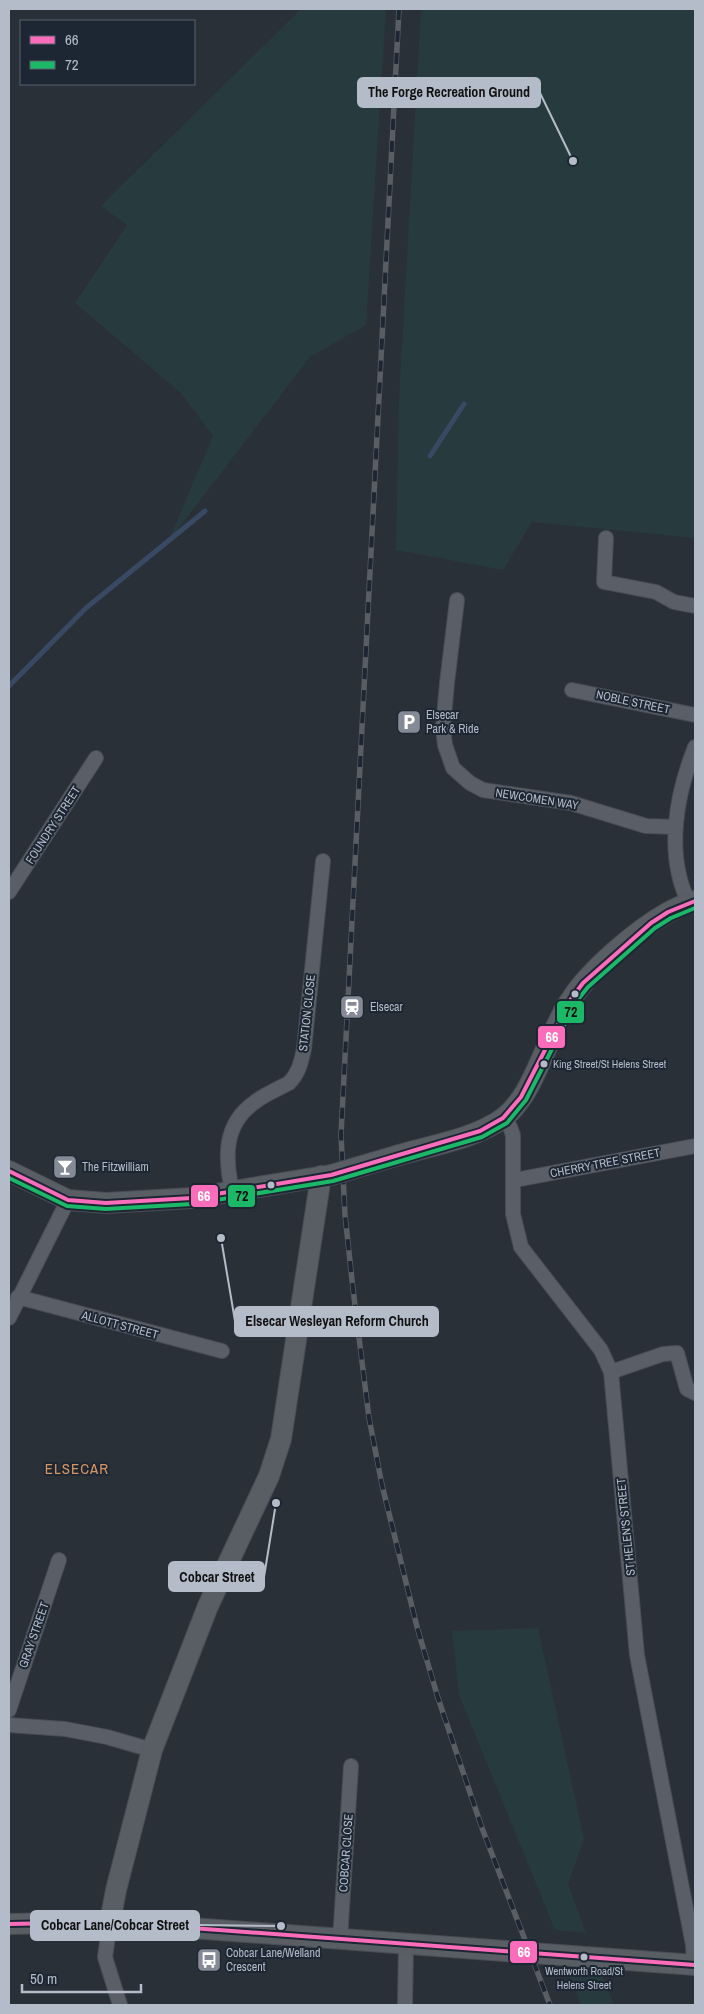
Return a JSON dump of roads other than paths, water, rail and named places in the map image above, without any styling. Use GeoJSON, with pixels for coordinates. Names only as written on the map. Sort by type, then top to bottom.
{"type":"FeatureCollection","features":[{"type":"Feature","properties":{"kind":"street"},"geometry":{"type":"LineString","coordinates":[[606,538],[604,582],[656,592],[674,602],[695,606]]}},
{"type":"Feature","properties":{"kind":"street","name":"NEWCOMEN WAY"},"geometry":{"type":"LineString","coordinates":[[457,600],[443,728],[444,745],[453,768],[470,783],[483,790],[571,803],[640,824],[660,828],[676,827]]}},
{"type":"Feature","properties":{"kind":"street","name":"NOBLE STREET"},"geometry":{"type":"LineString","coordinates":[[572,690],[695,715]]}},
{"type":"Feature","properties":{"kind":"street"},"geometry":{"type":"LineString","coordinates":[[9,1172],[68,1200],[106,1203],[192,1198],[326,1176],[467,1136],[492,1125],[503,1118],[522,1097],[571,999],[583,983],[652,923],[668,912],[692,902],[683,891],[675,848],[679,797],[695,747]]}},
{"type":"Feature","properties":{"kind":"street","name":"FOUNDRY STREET"},"geometry":{"type":"LineString","coordinates":[[9,892],[96,758]]}},
{"type":"Feature","properties":{"kind":"street","name":"STATION CLOSE"},"geometry":{"type":"LineString","coordinates":[[232,1191],[227,1152],[231,1131],[236,1121],[253,1103],[289,1083],[300,1066],[304,1049],[323,861]]}},
{"type":"Feature","properties":{"kind":"street","name":"ST HELEN'S STREET"},"geometry":{"type":"LineString","coordinates":[[503,1118],[513,1135],[515,1180],[513,1214],[521,1247],[601,1350],[611,1372],[637,1654],[693,1945],[695,1965]]}},
{"type":"Feature","properties":{"kind":"street","name":"CHERRY TREE STREET"},"geometry":{"type":"LineString","coordinates":[[515,1180],[695,1146]]}},
{"type":"Feature","properties":{"kind":"street"},"geometry":{"type":"LineString","coordinates":[[120,2005],[105,1957],[116,1890],[152,1750],[208,1606],[269,1476],[280,1438],[326,1176]]}},
{"type":"Feature","properties":{"kind":"street"},"geometry":{"type":"LineString","coordinates":[[9,1318],[68,1200]]}},
{"type":"Feature","properties":{"kind":"street","name":"ALLOTT STREET"},"geometry":{"type":"LineString","coordinates":[[18,1297],[222,1351]]}},
{"type":"Feature","properties":{"kind":"street"},"geometry":{"type":"LineString","coordinates":[[611,1372],[663,1354],[677,1353],[687,1389],[695,1393]]}},
{"type":"Feature","properties":{"kind":"street","name":"GRAY STREET"},"geometry":{"type":"LineString","coordinates":[[9,1710],[59,1560]]}},
{"type":"Feature","properties":{"kind":"street"},"geometry":{"type":"LineString","coordinates":[[9,1725],[65,1729],[107,1736],[152,1750]]}},
{"type":"Feature","properties":{"kind":"street","name":"COBCAR CLOSE"},"geometry":{"type":"LineString","coordinates":[[340,1940],[351,1766]]}},
{"type":"Feature","properties":{"kind":"street"},"geometry":{"type":"LineString","coordinates":[[9,1924],[110,1922],[695,1965]]}},
{"type":"Feature","properties":{"kind":"street"},"geometry":{"type":"LineString","coordinates":[[405,2005],[406,1944]]}},
{"type":"Feature","properties":{"kind":"waterway"},"geometry":{"type":"LineString","coordinates":[[430,456],[464,404]]}},
{"type":"Feature","properties":{"kind":"waterway"},"geometry":{"type":"LineString","coordinates":[[9,686],[86,608],[205,511]]}},
{"type":"Feature","properties":{"kind":"railway"},"geometry":{"type":"LineString","coordinates":[[399,9],[341,1135],[345,1215],[369,1418],[382,1485],[417,1627],[438,1698],[482,1828],[550,2005]]}},
{"type":"Feature","properties":{"kind":"place","name":"The Forge Recreation Ground"},"geometry":{"type":"Point","coordinates":[573,161]}},
{"type":"Feature","properties":{"kind":"place","name":"Elsecar Park & Ride"},"geometry":{"type":"Point","coordinates":[409,722]}},
{"type":"Feature","properties":{"kind":"place","name":"Elsecar"},"geometry":{"type":"Point","coordinates":[352,1007]}},
{"type":"Feature","properties":{"kind":"place","name":"King Street/St Helens Street"},"geometry":{"type":"Point","coordinates":[544,1064]}},
{"type":"Feature","properties":{"kind":"place","name":"The Fitzwilliam"},"geometry":{"type":"Point","coordinates":[65,1167]}},
{"type":"Feature","properties":{"kind":"place","name":"Elsecar Wesleyan Reform Church"},"geometry":{"type":"Point","coordinates":[221,1238]}},
{"type":"Feature","properties":{"kind":"place","name":"Cobcar Street"},"geometry":{"type":"Point","coordinates":[276,1503]}},
{"type":"Feature","properties":{"kind":"place","name":"Cobcar Lane/Cobcar Street"},"geometry":{"type":"Point","coordinates":[281,1926]}},
{"type":"Feature","properties":{"kind":"place","name":"Wentworth Road/St Helens Street"},"geometry":{"type":"Point","coordinates":[584,1957]}},
{"type":"Feature","properties":{"kind":"place","name":"Cobcar Lane/Welland Crescent"},"geometry":{"type":"Point","coordinates":[209,1960]}},
{"type":"Feature","properties":{"kind":"district","name":"ELSECAR"},"geometry":{"type":"Point","coordinates":[77,1469]}}]}
